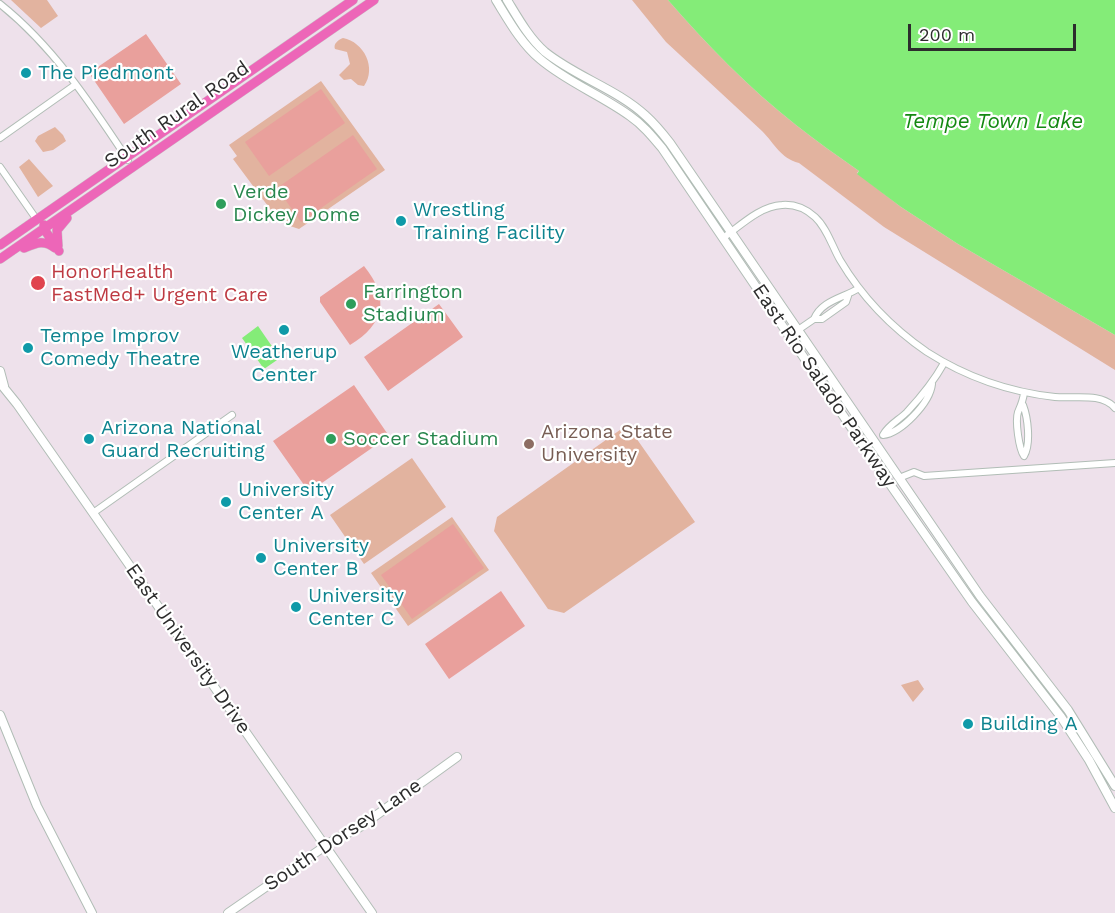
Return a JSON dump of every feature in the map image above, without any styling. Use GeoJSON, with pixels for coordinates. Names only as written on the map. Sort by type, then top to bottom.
{"type":"FeatureCollection","features":[{"type":"Feature","properties":{"kind":"main road","name":"South Rural Road"},"geometry":{"type":"LineString","coordinates":[[0,244],[353,0]]}},
{"type":"Feature","properties":{"kind":"main road","name":"South Rural Road"},"geometry":{"type":"LineString","coordinates":[[3,258],[374,0]]}},
{"type":"Feature","properties":{"kind":"main road","name":"East Rio Salado Parkway"},"geometry":{"type":"LineString","coordinates":[[496,0],[516,32],[540,59],[568,80],[630,116],[649,133],[798,330],[994,617],[1068,710],[1115,786]]}},
{"type":"Feature","properties":{"kind":"main road","name":"East Rio Salado Parkway"},"geometry":{"type":"LineString","coordinates":[[507,0],[527,32],[543,50],[565,67],[627,101],[652,121],[670,143],[864,447],[987,623],[1061,717],[1089,760],[1115,808]]}},
{"type":"Feature","properties":{"kind":"main road"},"geometry":{"type":"LineString","coordinates":[[59,251],[44,230],[46,221],[72,202],[78,190]]}},
{"type":"Feature","properties":{"kind":"main road"},"geometry":{"type":"LineString","coordinates":[[59,251],[57,230],[76,207]]}},
{"type":"Feature","properties":{"kind":"main road"},"geometry":{"type":"LineString","coordinates":[[3,258],[41,242],[59,251]]}},
{"type":"Feature","properties":{"kind":"main road","name":"East University Drive"},"geometry":{"type":"LineString","coordinates":[[0,371],[2,384],[372,913]]}},
{"type":"Feature","properties":{"kind":"main road"},"geometry":{"type":"LineString","coordinates":[[0,715],[37,806],[92,913]]}},
{"type":"Feature","properties":{"kind":"main road","name":"South Dorsey Lane"},"geometry":{"type":"LineString","coordinates":[[228,913],[325,846],[360,827],[457,757]]}},
{"type":"Feature","properties":{"kind":"street"},"geometry":{"type":"LineString","coordinates":[[0,4],[40,40],[75,85],[133,168]]}},
{"type":"Feature","properties":{"kind":"street"},"geometry":{"type":"LineString","coordinates":[[0,138],[75,85]]}},
{"type":"Feature","properties":{"kind":"street"},"geometry":{"type":"LineString","coordinates":[[0,167],[37,220]]}},
{"type":"Feature","properties":{"kind":"street"},"geometry":{"type":"LineString","coordinates":[[727,235],[770,207],[783,205],[802,209],[820,223],[839,259],[859,288],[882,314],[906,336],[944,363],[1024,393],[1100,398],[1115,408]]}},
{"type":"Feature","properties":{"kind":"street"},"geometry":{"type":"LineString","coordinates":[[798,330],[814,319],[817,312],[841,295],[848,296],[859,288]]}},
{"type":"Feature","properties":{"kind":"street"},"geometry":{"type":"LineString","coordinates":[[864,447],[883,435],[886,429],[906,413],[925,389],[932,384],[944,363]]}},
{"type":"Feature","properties":{"kind":"street"},"geometry":{"type":"LineString","coordinates":[[1024,393],[1023,405],[1026,412],[1028,449],[1024,456],[1025,469]]}},
{"type":"Feature","properties":{"kind":"street"},"geometry":{"type":"LineString","coordinates":[[93,513],[232,415]]}},
{"type":"Feature","properties":{"kind":"street"},"geometry":{"type":"LineString","coordinates":[[899,478],[914,472],[924,476],[1115,464]]}},
{"type":"Feature","properties":{"kind":"shaded area"},"geometry":{"type":"Polygon","coordinates":[[[11,0],[47,0],[58,16],[41,28],[11,0]]]}},
{"type":"Feature","properties":{"kind":"shaded area"},"geometry":{"type":"Polygon","coordinates":[[[632,0],[668,0],[713,50],[745,81],[779,111],[859,171],[857,173],[901,207],[958,244],[1115,335],[1115,370],[884,227],[799,163],[787,158],[762,131],[666,42],[632,0]]]}},
{"type":"Feature","properties":{"kind":"shaded area"},"geometry":{"type":"Polygon","coordinates":[[[146,34],[181,84],[124,124],[89,73],[146,34]]]}},
{"type":"Feature","properties":{"kind":"shaded area"},"geometry":{"type":"Polygon","coordinates":[[[343,38],[357,45],[366,57],[369,71],[364,86],[358,85],[351,79],[344,80],[339,75],[350,64],[347,52],[335,49],[336,42],[343,38]]]}},
{"type":"Feature","properties":{"kind":"shaded area"},"geometry":{"type":"Polygon","coordinates":[[[321,81],[385,170],[299,229],[290,226],[283,219],[279,221],[233,159],[237,156],[229,145],[321,81]]]}},
{"type":"Feature","properties":{"kind":"shaded area"},"geometry":{"type":"Polygon","coordinates":[[[321,89],[345,123],[269,176],[245,142],[321,89]]]}},
{"type":"Feature","properties":{"kind":"shaded area"},"geometry":{"type":"Polygon","coordinates":[[[55,127],[66,141],[53,150],[43,152],[35,141],[38,136],[55,127]]]}},
{"type":"Feature","properties":{"kind":"shaded area"},"geometry":{"type":"Polygon","coordinates":[[[353,135],[377,169],[301,222],[277,188],[353,135]]]}},
{"type":"Feature","properties":{"kind":"shaded area"},"geometry":{"type":"Polygon","coordinates":[[[29,159],[53,186],[38,197],[19,167],[29,159]]]}},
{"type":"Feature","properties":{"kind":"shaded area","name":"Farrington Stadium"},"geometry":{"type":"Polygon","coordinates":[[[364,266],[378,289],[380,310],[371,328],[350,345],[320,302],[320,297],[364,266]]]}},
{"type":"Feature","properties":{"kind":"shaded area"},"geometry":{"type":"Polygon","coordinates":[[[439,304],[463,337],[388,391],[364,357],[439,304]]]}},
{"type":"Feature","properties":{"kind":"shaded area","name":"Soccer Stadium"},"geometry":{"type":"Polygon","coordinates":[[[354,385],[389,436],[309,492],[273,441],[354,385]]]}},
{"type":"Feature","properties":{"kind":"shaded area"},"geometry":{"type":"Polygon","coordinates":[[[627,425],[695,522],[564,613],[548,609],[494,531],[497,517],[627,425]]]}},
{"type":"Feature","properties":{"kind":"shaded area"},"geometry":{"type":"Polygon","coordinates":[[[412,458],[446,507],[364,564],[330,515],[412,458]]]}},
{"type":"Feature","properties":{"kind":"shaded area"},"geometry":{"type":"Polygon","coordinates":[[[452,517],[489,570],[408,626],[371,573],[452,517]]]}},
{"type":"Feature","properties":{"kind":"shaded area"},"geometry":{"type":"Polygon","coordinates":[[[453,524],[484,568],[412,619],[381,575],[453,524]]]}},
{"type":"Feature","properties":{"kind":"shaded area"},"geometry":{"type":"Polygon","coordinates":[[[501,591],[525,626],[449,679],[425,644],[501,591]]]}},
{"type":"Feature","properties":{"kind":"shaded area"},"geometry":{"type":"Polygon","coordinates":[[[918,680],[924,689],[913,702],[901,685],[918,680]]]}},
{"type":"Feature","properties":{"kind":"water","name":"Tempe Town Lake"},"geometry":{"type":"Polygon","coordinates":[[[668,0],[1115,0],[1115,335],[958,244],[901,207],[857,174],[859,171],[779,111],[745,81],[713,50],[668,0]]]}},
{"type":"Feature","properties":{"kind":"water"},"geometry":{"type":"Polygon","coordinates":[[[258,326],[280,358],[264,369],[242,338],[258,326]]]}},
{"type":"Feature","properties":{"kind":"place","name":"The Piedmont"},"geometry":{"type":"Point","coordinates":[26,73]}},
{"type":"Feature","properties":{"kind":"place","name":"Verde Dickey Dome"},"geometry":{"type":"Point","coordinates":[221,204]}},
{"type":"Feature","properties":{"kind":"place","name":"Wrestling Training Facility"},"geometry":{"type":"Point","coordinates":[401,221]}},
{"type":"Feature","properties":{"kind":"place","name":"HonorHealth FastMed+ Urgent Care"},"geometry":{"type":"Point","coordinates":[38,283]}},
{"type":"Feature","properties":{"kind":"place","name":"Farrington Stadium"},"geometry":{"type":"Point","coordinates":[351,304]}},
{"type":"Feature","properties":{"kind":"place","name":"Weatherup Center"},"geometry":{"type":"Point","coordinates":[284,330]}},
{"type":"Feature","properties":{"kind":"place","name":"Tempe Improv Comedy Theatre"},"geometry":{"type":"Point","coordinates":[28,348]}},
{"type":"Feature","properties":{"kind":"place","name":"Arizona National Guard Recruiting"},"geometry":{"type":"Point","coordinates":[89,439]}},
{"type":"Feature","properties":{"kind":"place","name":"Soccer Stadium"},"geometry":{"type":"Point","coordinates":[331,439]}},
{"type":"Feature","properties":{"kind":"place","name":"Arizona State University"},"geometry":{"type":"Point","coordinates":[529,444]}},
{"type":"Feature","properties":{"kind":"place","name":"University Center A"},"geometry":{"type":"Point","coordinates":[226,502]}},
{"type":"Feature","properties":{"kind":"place","name":"University Center B"},"geometry":{"type":"Point","coordinates":[261,558]}},
{"type":"Feature","properties":{"kind":"place","name":"University Center C"},"geometry":{"type":"Point","coordinates":[296,607]}},
{"type":"Feature","properties":{"kind":"place","name":"Building A"},"geometry":{"type":"Point","coordinates":[968,724]}}]}
